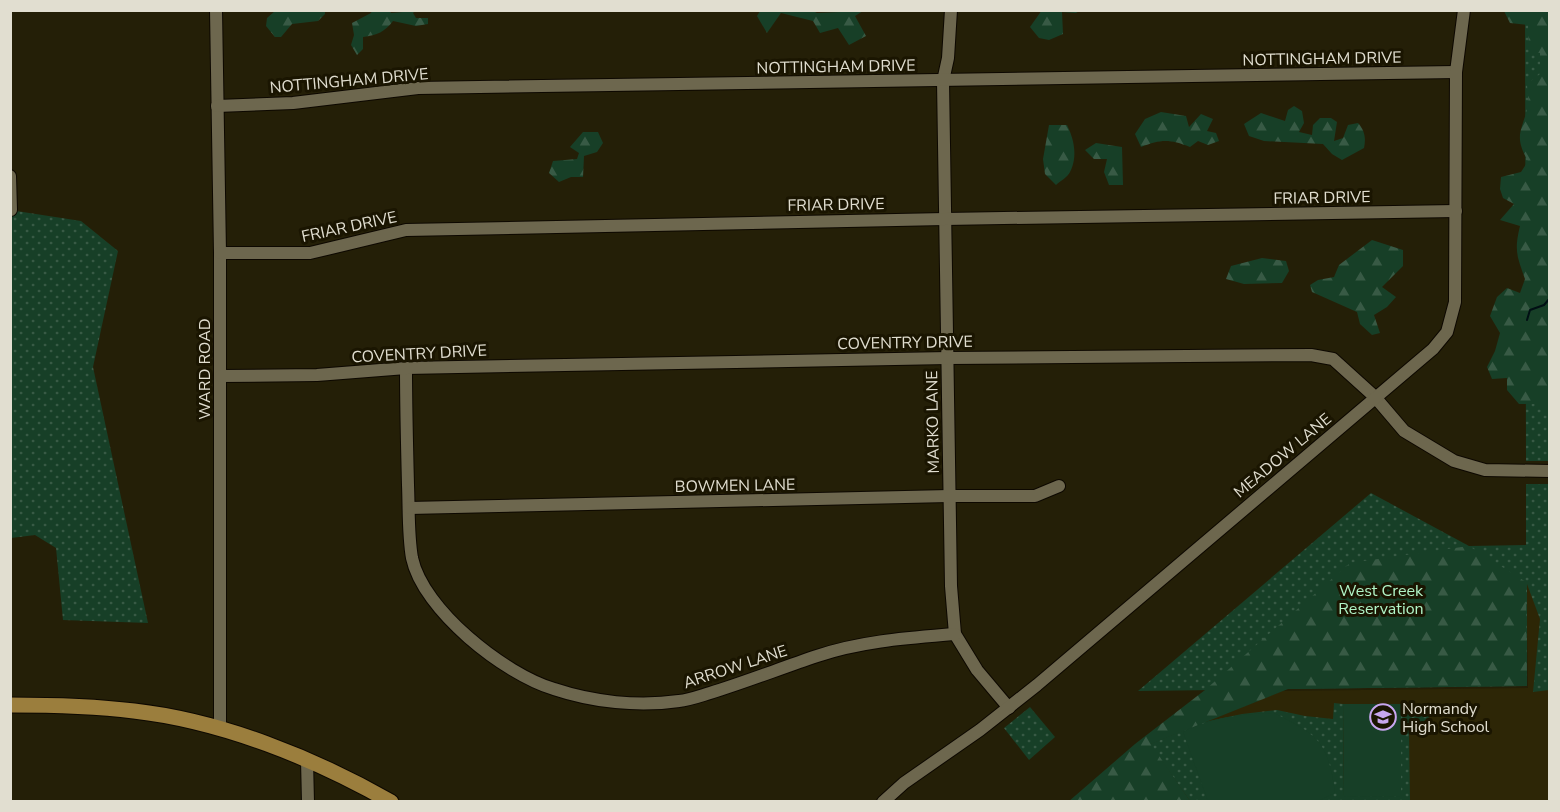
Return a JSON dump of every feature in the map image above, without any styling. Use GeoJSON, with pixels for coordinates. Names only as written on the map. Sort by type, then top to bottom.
{"type":"FeatureCollection","features":[{"type":"Feature","properties":{"kind":"main road"},"geometry":{"type":"LineString","coordinates":[[10,705],[69,705],[136,711],[220,728],[354,780],[391,801]]}},
{"type":"Feature","properties":{"kind":"street","name":"WARD ROAD"},"geometry":{"type":"LineString","coordinates":[[216,10],[220,253],[220,728]]}},
{"type":"Feature","properties":{"kind":"street","name":"MARKO LANE"},"geometry":{"type":"LineString","coordinates":[[951,10],[948,58],[943,81],[951,586],[955,634],[977,670],[1009,708]]}},
{"type":"Feature","properties":{"kind":"street","name":"MEADOW LANE"},"geometry":{"type":"LineString","coordinates":[[883,801],[904,783],[1009,708],[1433,349],[1447,332],[1455,302],[1456,72],[1464,10]]}},
{"type":"Feature","properties":{"kind":"street","name":"NOTTINGHAM DRIVE"},"geometry":{"type":"LineString","coordinates":[[217,106],[293,103],[418,88],[1456,72]]}},
{"type":"Feature","properties":{"kind":"street"},"geometry":{"type":"LineString","coordinates":[[10,176],[11,210]]}},
{"type":"Feature","properties":{"kind":"street","name":"FRIAR DRIVE"},"geometry":{"type":"LineString","coordinates":[[220,253],[310,253],[406,230],[1456,211]]}},
{"type":"Feature","properties":{"kind":"street","name":"COVENTRY DRIVE"},"geometry":{"type":"LineString","coordinates":[[220,376],[317,375],[406,368],[948,358],[1311,355],[1333,359],[1375,397],[1404,431],[1455,461],[1485,470],[1550,471]]}},
{"type":"Feature","properties":{"kind":"street","name":"ARROW LANE"},"geometry":{"type":"LineString","coordinates":[[406,368],[412,559],[432,600],[457,629],[521,674],[552,689],[594,700],[638,703],[680,701],[746,682],[818,656],[864,644],[902,638],[955,634]]}},
{"type":"Feature","properties":{"kind":"street","name":"BOWMEN LANE"},"geometry":{"type":"LineString","coordinates":[[409,508],[1035,496],[1059,486]]}},
{"type":"Feature","properties":{"kind":"street"},"geometry":{"type":"LineString","coordinates":[[307,760],[308,801]]}},
{"type":"Feature","properties":{"kind":"shaded area","name":"Normandy High School"},"geometry":{"type":"Polygon","coordinates":[[[1526,582],[1549,582],[1549,801],[1188,801],[1150,744],[1282,691],[1528,688],[1526,582]]]}},
{"type":"Feature","properties":{"kind":"green space"},"geometry":{"type":"Polygon","coordinates":[[[811,10],[817,13],[863,11],[855,16],[866,36],[849,45],[838,28],[820,33],[813,21],[781,13],[767,33],[757,16],[760,11],[811,10]]]}},
{"type":"Feature","properties":{"kind":"green space"},"geometry":{"type":"Polygon","coordinates":[[[1042,10],[1079,11],[1076,13],[1062,12],[1063,34],[1049,40],[1039,38],[1030,27],[1042,10]]]}},
{"type":"Feature","properties":{"kind":"green space"},"geometry":{"type":"Polygon","coordinates":[[[275,11],[325,11],[325,14],[318,21],[292,24],[281,37],[275,37],[266,26],[267,18],[275,11]]]}},
{"type":"Feature","properties":{"kind":"green space"},"geometry":{"type":"Polygon","coordinates":[[[372,11],[390,11],[391,13],[415,11],[413,13],[416,18],[428,18],[428,24],[416,26],[393,21],[380,32],[363,37],[363,49],[357,55],[351,45],[354,35],[352,23],[372,11]]]}},
{"type":"Feature","properties":{"kind":"green space"},"geometry":{"type":"Polygon","coordinates":[[[1504,11],[1549,11],[1549,420],[1547,408],[1537,404],[1519,404],[1507,390],[1507,378],[1492,379],[1487,367],[1500,333],[1490,316],[1497,297],[1507,288],[1520,293],[1525,279],[1517,253],[1520,226],[1500,220],[1514,204],[1503,198],[1500,189],[1501,177],[1521,172],[1528,161],[1523,152],[1520,132],[1528,104],[1527,84],[1540,74],[1540,53],[1529,52],[1528,25],[1510,23],[1504,11]]]}},
{"type":"Feature","properties":{"kind":"green space"},"geometry":{"type":"Polygon","coordinates":[[[1525,11],[1549,11],[1549,461],[1526,461],[1525,11]]]}},
{"type":"Feature","properties":{"kind":"green space"},"geometry":{"type":"Polygon","coordinates":[[[1294,106],[1302,111],[1304,123],[1299,132],[1312,135],[1313,125],[1320,118],[1331,118],[1337,122],[1334,141],[1343,138],[1348,125],[1358,123],[1364,135],[1364,148],[1342,160],[1332,154],[1323,144],[1264,141],[1249,136],[1244,124],[1261,113],[1285,121],[1288,110],[1294,106]]]}},
{"type":"Feature","properties":{"kind":"green space"},"geometry":{"type":"Polygon","coordinates":[[[1161,112],[1186,116],[1189,127],[1201,114],[1213,119],[1207,131],[1216,133],[1219,141],[1208,145],[1198,141],[1190,147],[1177,142],[1160,141],[1141,147],[1135,134],[1145,119],[1161,112]]]}},
{"type":"Feature","properties":{"kind":"green space"},"geometry":{"type":"Polygon","coordinates":[[[1049,125],[1067,125],[1074,148],[1074,160],[1070,172],[1056,185],[1045,174],[1043,159],[1049,125]]]}},
{"type":"Feature","properties":{"kind":"green space"},"geometry":{"type":"Polygon","coordinates":[[[583,132],[598,132],[603,143],[597,152],[584,156],[583,177],[571,177],[559,182],[549,173],[553,161],[577,159],[579,153],[570,147],[583,132]]]}},
{"type":"Feature","properties":{"kind":"green space"},"geometry":{"type":"Polygon","coordinates":[[[1096,143],[1122,147],[1123,185],[1109,185],[1104,172],[1107,159],[1094,159],[1085,150],[1096,143]]]}},
{"type":"Feature","properties":{"kind":"green space"},"geometry":{"type":"Polygon","coordinates":[[[10,210],[81,221],[118,251],[93,367],[148,623],[63,620],[56,548],[35,535],[11,538],[10,210]]]}},
{"type":"Feature","properties":{"kind":"green space"},"geometry":{"type":"Polygon","coordinates":[[[1372,240],[1403,250],[1403,266],[1382,287],[1396,297],[1387,307],[1374,315],[1380,333],[1372,335],[1360,324],[1357,312],[1312,292],[1310,285],[1318,280],[1334,277],[1339,265],[1372,240]]]}},
{"type":"Feature","properties":{"kind":"green space"},"geometry":{"type":"Polygon","coordinates":[[[1262,258],[1286,261],[1289,271],[1282,283],[1244,284],[1226,279],[1231,266],[1262,258]]]}},
{"type":"Feature","properties":{"kind":"green space","name":"West Creek Reservation"},"geometry":{"type":"Polygon","coordinates":[[[1526,484],[1549,484],[1549,690],[1533,692],[1540,619],[1527,584],[1527,686],[1138,691],[1371,493],[1469,546],[1526,545],[1526,484]]]}},
{"type":"Feature","properties":{"kind":"green space","name":"West Creek Reservation"},"geometry":{"type":"Polygon","coordinates":[[[1469,546],[1526,582],[1527,686],[1288,689],[1151,744],[1190,801],[1068,802],[1135,744],[1205,690],[1350,563],[1469,546]]]}},
{"type":"Feature","properties":{"kind":"green space"},"geometry":{"type":"Polygon","coordinates":[[[1334,703],[1343,704],[1344,796],[1401,796],[1401,704],[1447,704],[1409,732],[1410,801],[1190,801],[1150,744],[1204,722],[1242,714],[1277,710],[1333,719],[1334,703]]]}},
{"type":"Feature","properties":{"kind":"green space"},"geometry":{"type":"Polygon","coordinates":[[[1343,704],[1401,704],[1401,796],[1344,797],[1343,704]]]}},
{"type":"Feature","properties":{"kind":"green space"},"geometry":{"type":"Polygon","coordinates":[[[1030,707],[1055,737],[1029,760],[1004,728],[1030,707]]]}},
{"type":"Feature","properties":{"kind":"green space"},"geometry":{"type":"Polygon","coordinates":[[[1274,713],[1301,727],[1318,742],[1329,762],[1335,793],[1318,801],[1208,801],[1183,732],[1227,717],[1274,713]]]}},
{"type":"Feature","properties":{"kind":"waterway"},"geometry":{"type":"LineString","coordinates":[[1527,320],[1530,310],[1544,305],[1550,298]]}},
{"type":"Feature","properties":{"kind":"waterway"},"geometry":{"type":"LineString","coordinates":[[1549,400],[1550,392]]}},
{"type":"Feature","properties":{"kind":"place","name":"Normandy High School"},"geometry":{"type":"Point","coordinates":[1383,717]}}]}
